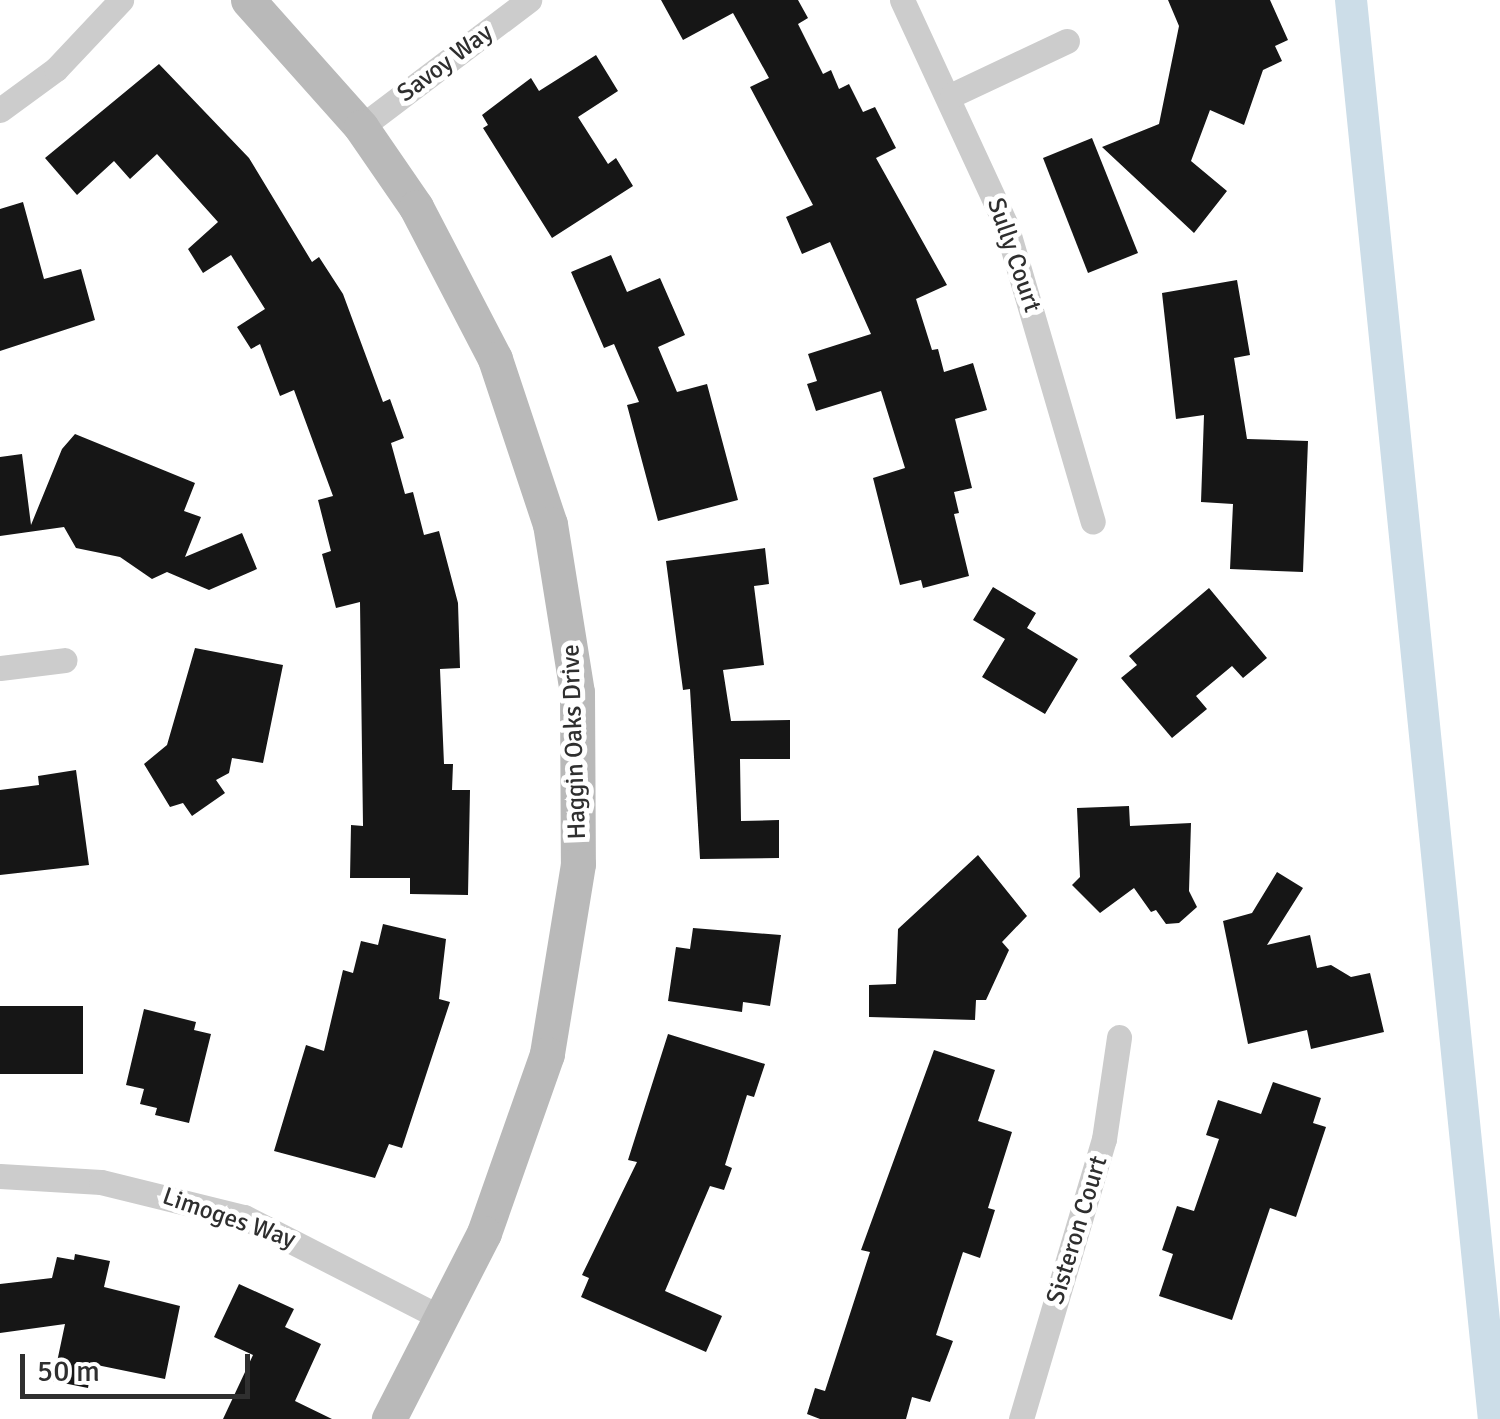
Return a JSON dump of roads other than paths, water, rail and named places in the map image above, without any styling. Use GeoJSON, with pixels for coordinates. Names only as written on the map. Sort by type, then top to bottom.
{"type":"FeatureCollection","features":[{"type":"Feature","properties":{"kind":"street"},"geometry":{"type":"LineString","coordinates":[[0,110],[56,69],[122,0]]}},
{"type":"Feature","properties":{"kind":"street","name":"Haggin Oaks Drive"},"geometry":{"type":"LineString","coordinates":[[248,0],[361,127],[416,207],[495,359],[550,524],[577,692],[578,864],[547,1054],[484,1233],[390,1419]]}},
{"type":"Feature","properties":{"kind":"street","name":"Savoy Way"},"geometry":{"type":"LineString","coordinates":[[361,127],[529,0]]}},
{"type":"Feature","properties":{"kind":"street","name":"Sully Court"},"geometry":{"type":"LineString","coordinates":[[902,0],[952,95],[1006,224],[1093,522]]}},
{"type":"Feature","properties":{"kind":"street"},"geometry":{"type":"LineString","coordinates":[[952,95],[1068,41]]}},
{"type":"Feature","properties":{"kind":"street"},"geometry":{"type":"LineString","coordinates":[[0,668],[65,660]]}},
{"type":"Feature","properties":{"kind":"street","name":"Sisteron Court"},"geometry":{"type":"LineString","coordinates":[[1020,1419],[1104,1139],[1119,1037]]}},
{"type":"Feature","properties":{"kind":"street","name":"Limoges Way"},"geometry":{"type":"LineString","coordinates":[[0,1176],[102,1182],[244,1217],[441,1318]]}},
{"type":"Feature","properties":{"kind":"waterway"},"geometry":{"type":"LineString","coordinates":[[1351,0],[1494,1419]]}}]}
